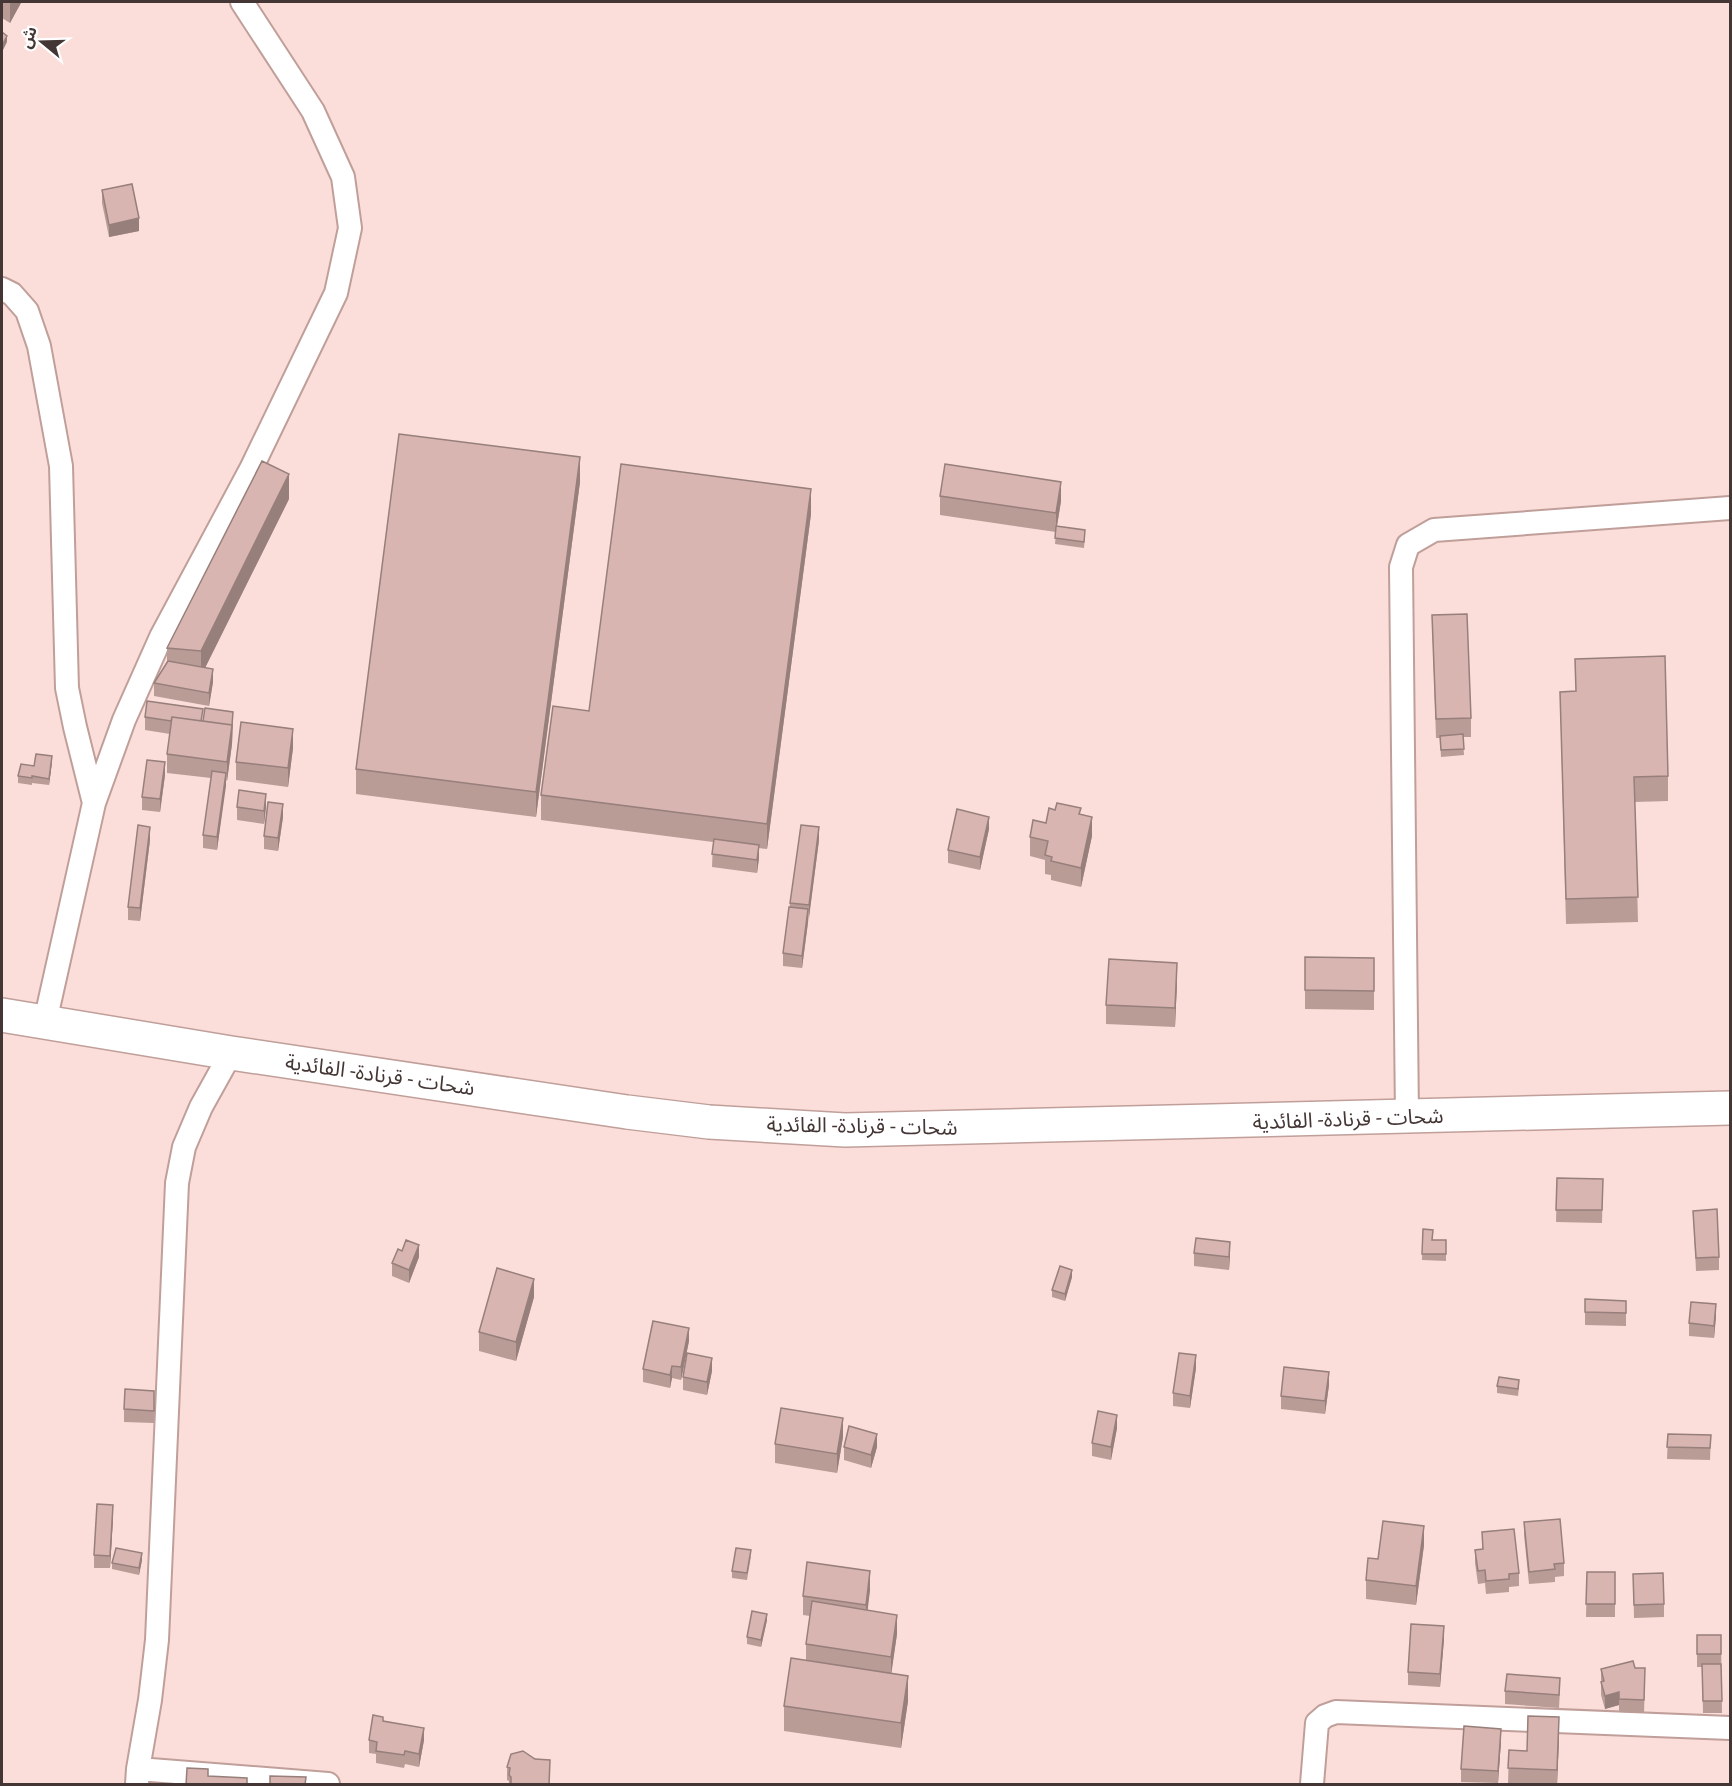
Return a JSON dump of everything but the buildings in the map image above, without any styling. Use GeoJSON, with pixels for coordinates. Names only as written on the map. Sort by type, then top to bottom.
{"type":"FeatureCollection","features":[{"type":"Feature","properties":{"kind":"main road","name":"شحات - قرنادة- الفائدية"},"geometry":{"type":"LineString","coordinates":[[2,1015],[231,1053],[674,1118],[834,1129],[1731,1108]]}},
{"type":"Feature","properties":{"kind":"street"},"geometry":{"type":"LineString","coordinates":[[45,1022],[94,803],[124,720],[161,637],[251,468],[336,293],[350,228],[343,177],[313,111],[242,2]]}},
{"type":"Feature","properties":{"kind":"street"},"geometry":{"type":"LineString","coordinates":[[2,289],[12,294],[27,311],[39,346],[61,465],[67,688],[94,803]]}},
{"type":"Feature","properties":{"kind":"street"},"geometry":{"type":"LineString","coordinates":[[1407,1117],[1401,567],[1408,544],[1434,530],[1731,508]]}},
{"type":"Feature","properties":{"kind":"street"},"geometry":{"type":"LineString","coordinates":[[231,1053],[201,1107],[183,1147],[177,1183],[157,1640],[138,1777],[328,1785]]}},
{"type":"Feature","properties":{"kind":"street"},"geometry":{"type":"LineString","coordinates":[[1312,1785],[1317,1723],[1324,1716],[1336,1712],[1731,1728]]}}]}
